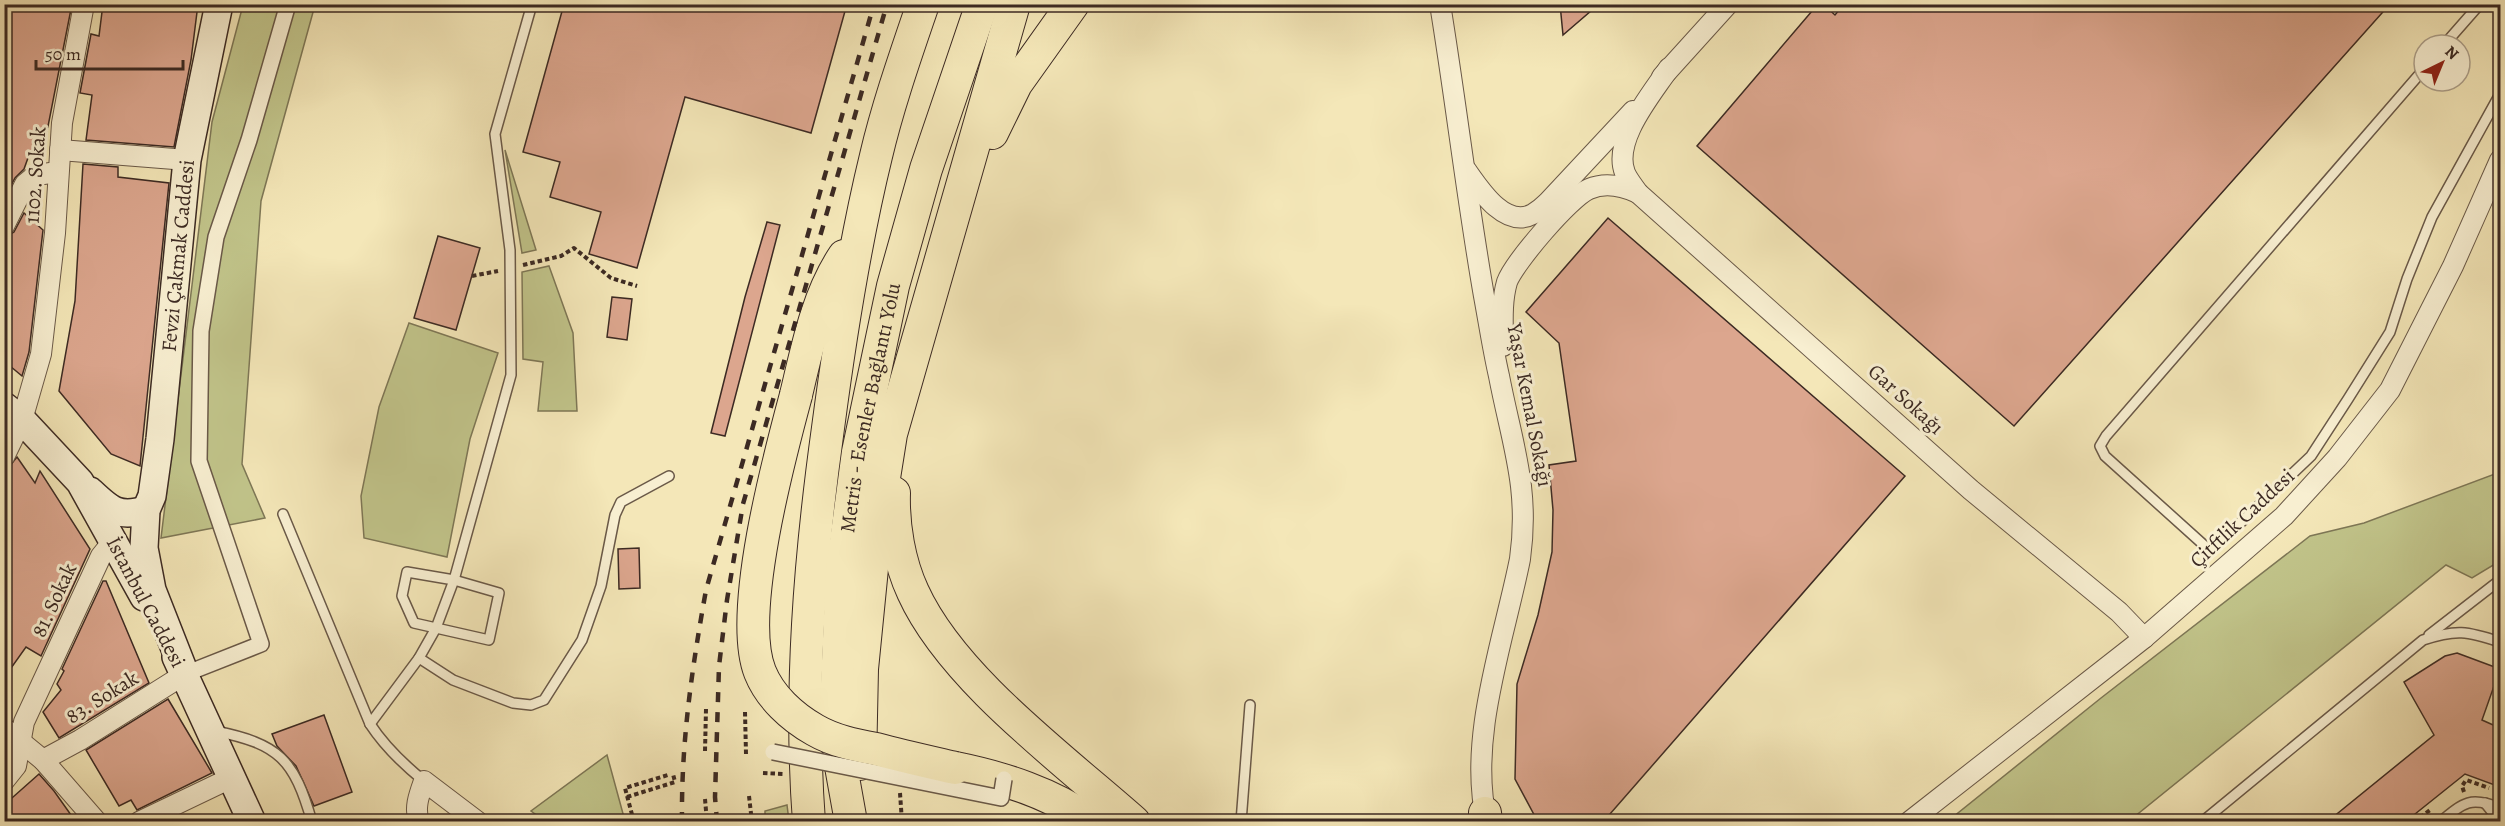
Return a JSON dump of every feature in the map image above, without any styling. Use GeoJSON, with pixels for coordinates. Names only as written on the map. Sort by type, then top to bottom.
{"type":"FeatureCollection","features":[{"type":"Feature","properties":{"kind":"highway"},"geometry":{"type":"LineString","coordinates":[[809,822],[806,775],[807,645],[814,538],[834,381],[858,235],[876,154],[922,4]]}},
{"type":"Feature","properties":{"kind":"highway","name":"Metris - Esenler Bağlantı Yolu"},"geometry":{"type":"LineString","coordinates":[[851,822],[840,761],[836,706],[842,571],[858,452],[893,286],[926,169],[982,4]]}},
{"type":"Feature","properties":{"kind":"highway"},"geometry":{"type":"LineString","coordinates":[[859,822],[861,801],[859,722],[862,669],[876,528],[891,434],[952,214],[1014,4]]}},
{"type":"Feature","properties":{"kind":"highway"},"geometry":{"type":"LineString","coordinates":[[980,124],[1029,4]]}},
{"type":"Feature","properties":{"kind":"highway"},"geometry":{"type":"LineString","coordinates":[[952,214],[1016,84],[1072,4]]}},
{"type":"Feature","properties":{"kind":"highway"},"geometry":{"type":"LineString","coordinates":[[858,235],[835,270],[806,353],[772,495],[756,591],[752,639],[760,672],[776,700],[800,721],[827,736],[1004,779],[1064,804],[1092,822]]}},
{"type":"Feature","properties":{"kind":"highway"},"geometry":{"type":"LineString","coordinates":[[901,400],[893,503],[898,541],[913,592],[946,645],[993,696],[1134,822]]}},
{"type":"Feature","properties":{"kind":"main road","name":"Fevzi Çakmak Caddesi"},"geometry":{"type":"LineString","coordinates":[[185,674],[152,590],[144,548],[147,510],[152,496],[160,438],[187,160],[219,4]]}},
{"type":"Feature","properties":{"kind":"main road","name":"İstanbul Caddesi"},"geometry":{"type":"LineString","coordinates":[[13,413],[80,482],[185,674],[252,822]]}},
{"type":"Feature","properties":{"kind":"main road"},"geometry":{"type":"LineString","coordinates":[[80,482],[104,504],[118,513],[130,515],[147,510]]}},
{"type":"Feature","properties":{"kind":"street","name":"1102. Sokak"},"geometry":{"type":"LineString","coordinates":[[4,457],[13,413],[41,354],[55,233],[62,123],[84,4]]}},
{"type":"Feature","properties":{"kind":"street"},"geometry":{"type":"LineString","coordinates":[[185,674],[261,644],[199,461],[201,331],[216,237],[249,140],[288,4]]}},
{"type":"Feature","properties":{"kind":"street","name":"Yaşar Kemal Sokağı"},"geometry":{"type":"LineString","coordinates":[[1440,4],[1465,168],[1469,213],[1499,378],[1520,465],[1524,500],[1523,536],[1484,732],[1482,777],[1486,819]]}},
{"type":"Feature","properties":{"kind":"street"},"geometry":{"type":"LineString","coordinates":[[1465,168],[1482,193],[1507,215],[1519,218],[1532,215],[1548,202],[1728,4]]}},
{"type":"Feature","properties":{"kind":"street"},"geometry":{"type":"LineString","coordinates":[[1638,193],[1625,173],[1622,156],[1624,144],[1638,117],[1670,68]]}},
{"type":"Feature","properties":{"kind":"street"},"geometry":{"type":"LineString","coordinates":[[60,150],[187,160]]}},
{"type":"Feature","properties":{"kind":"street","name":"Çitftlik Caddesi"},"geometry":{"type":"LineString","coordinates":[[1909,822],[2144,638],[2284,516],[2337,458],[2390,390],[2453,266],[2500,160]]}},
{"type":"Feature","properties":{"kind":"street"},"geometry":{"type":"LineString","coordinates":[[4,226],[25,184],[36,175],[58,172]]}},
{"type":"Feature","properties":{"kind":"street"},"geometry":{"type":"LineString","coordinates":[[1499,378],[1503,355],[1503,300],[1513,269],[1530,247],[1588,190],[1605,186],[1623,187],[1638,193]]}},
{"type":"Feature","properties":{"kind":"street","name":"Gar Sokağı"},"geometry":{"type":"LineString","coordinates":[[1638,193],[1971,490],[2119,612],[2144,638]]}},
{"type":"Feature","properties":{"kind":"street","name":"81. Sokak"},"geometry":{"type":"LineString","coordinates":[[4,781],[16,766],[24,722],[101,555],[113,541]]}},
{"type":"Feature","properties":{"kind":"street","name":"83. Sokak"},"geometry":{"type":"LineString","coordinates":[[43,760],[80,740],[185,674]]}},
{"type":"Feature","properties":{"kind":"street"},"geometry":{"type":"LineString","coordinates":[[4,728],[43,760],[97,822]]}},
{"type":"Feature","properties":{"kind":"street"},"geometry":{"type":"LineString","coordinates":[[773,752],[1001,798],[1004,779]]}},
{"type":"Feature","properties":{"kind":"street"},"geometry":{"type":"LineString","coordinates":[[139,822],[233,777]]}},
{"type":"Feature","properties":{"kind":"street"},"geometry":{"type":"LineString","coordinates":[[419,822],[418,796],[424,781],[478,822]]}},
{"type":"Feature","properties":{"kind":"lane"},"geometry":{"type":"LineString","coordinates":[[370,724],[419,658],[436,628],[454,580],[512,375],[510,250],[495,134],[532,4]]}},
{"type":"Feature","properties":{"kind":"lane"},"geometry":{"type":"LineString","coordinates":[[2455,33],[2480,4]]}},
{"type":"Feature","properties":{"kind":"lane"},"geometry":{"type":"LineString","coordinates":[[2412,83],[2113,427],[2100,446],[2105,456],[2206,547],[2216,547],[2311,456],[2348,399],[2390,332],[2406,279],[2432,217],[2500,94]]}},
{"type":"Feature","properties":{"kind":"lane"},"geometry":{"type":"LineString","coordinates":[[419,658],[453,680],[513,703],[531,705],[544,700],[582,640],[601,586],[615,515],[621,502],[669,476]]}},
{"type":"Feature","properties":{"kind":"lane"},"geometry":{"type":"LineString","coordinates":[[283,514],[370,724],[380,740],[401,763],[424,781]]}},
{"type":"Feature","properties":{"kind":"lane"},"geometry":{"type":"LineString","coordinates":[[407,572],[454,580],[499,593],[489,640],[436,628],[414,623],[402,596],[407,572]]}},
{"type":"Feature","properties":{"kind":"lane"},"geometry":{"type":"LineString","coordinates":[[2202,822],[2423,640],[2500,580]]}},
{"type":"Feature","properties":{"kind":"lane"},"geometry":{"type":"LineString","coordinates":[[2423,640],[2448,631],[2477,634],[2500,642]]}},
{"type":"Feature","properties":{"kind":"lane"},"geometry":{"type":"LineString","coordinates":[[1241,822],[1250,705]]}},
{"type":"Feature","properties":{"kind":"lane"},"geometry":{"type":"LineString","coordinates":[[211,730],[235,735],[271,749],[290,765],[304,796],[312,822]]}},
{"type":"Feature","properties":{"kind":"lane"},"geometry":{"type":"LineString","coordinates":[[2440,822],[2468,802],[2483,801],[2500,808]]}},
{"type":"Feature","properties":{"kind":"lane"},"geometry":{"type":"LineString","coordinates":[[2483,801],[2493,813],[2496,822]]}},
{"type":"Feature","properties":{"kind":"path"},"geometry":{"type":"LineString","coordinates":[[472,276],[510,269],[561,255],[574,248],[611,278],[638,286]]}},
{"type":"Feature","properties":{"kind":"path"},"geometry":{"type":"LineString","coordinates":[[705,751],[706,709]]}},
{"type":"Feature","properties":{"kind":"path"},"geometry":{"type":"LineString","coordinates":[[745,712],[746,754]]}},
{"type":"Feature","properties":{"kind":"path"},"geometry":{"type":"LineString","coordinates":[[627,797],[675,782],[671,774],[625,788],[627,797],[634,822]]}},
{"type":"Feature","properties":{"kind":"path"},"geometry":{"type":"LineString","coordinates":[[899,778],[902,822]]}},
{"type":"Feature","properties":{"kind":"path"},"geometry":{"type":"LineString","coordinates":[[749,796],[752,822]]}},
{"type":"Feature","properties":{"kind":"path"},"geometry":{"type":"LineString","coordinates":[[705,799],[707,822]]}},
{"type":"Feature","properties":{"kind":"green space"},"geometry":{"type":"Polygon","coordinates":[[[243,5],[315,5],[261,201],[242,464],[265,518],[161,538],[212,122],[243,5]]]}},
{"type":"Feature","properties":{"kind":"green space"},"geometry":{"type":"Polygon","coordinates":[[[505,150],[536,250],[522,253],[505,150]]]}},
{"type":"Feature","properties":{"kind":"green space"},"geometry":{"type":"Polygon","coordinates":[[[549,266],[573,333],[577,411],[538,411],[543,362],[523,359],[522,272],[549,266]]]}},
{"type":"Feature","properties":{"kind":"green space"},"geometry":{"type":"Polygon","coordinates":[[[409,323],[498,353],[470,439],[447,557],[364,538],[361,496],[379,407],[409,323]]]}},
{"type":"Feature","properties":{"kind":"green space"},"geometry":{"type":"Polygon","coordinates":[[[2500,472],[2500,561],[2472,578],[2446,565],[2129,821],[1948,821],[2101,698],[2310,536],[2364,523],[2500,472]]]}},
{"type":"Feature","properties":{"kind":"green space"},"geometry":{"type":"Polygon","coordinates":[[[607,755],[625,821],[545,821],[531,811],[607,755]]]}},
{"type":"Feature","properties":{"kind":"green space"},"geometry":{"type":"Polygon","coordinates":[[[787,805],[789,821],[765,821],[765,811],[787,805]]]}},
{"type":"Feature","properties":{"kind":"building"},"geometry":{"type":"Polygon","coordinates":[[[4,4],[72,4],[42,157],[29,155],[24,169],[15,178],[4,198],[4,4]]]}},
{"type":"Feature","properties":{"kind":"building"},"geometry":{"type":"Polygon","coordinates":[[[103,4],[198,4],[191,60],[174,147],[86,140],[92,95],[80,93],[91,34],[99,36],[103,4]]]}},
{"type":"Feature","properties":{"kind":"building"},"geometry":{"type":"Polygon","coordinates":[[[564,4],[847,4],[811,133],[685,97],[637,268],[589,254],[601,212],[550,197],[560,162],[523,152],[564,4]]]}},
{"type":"Feature","properties":{"kind":"building"},"geometry":{"type":"Polygon","coordinates":[[[1560,4],[1599,4],[1563,35],[1560,4]]]}},
{"type":"Feature","properties":{"kind":"building"},"geometry":{"type":"Polygon","coordinates":[[[1818,4],[1823,4],[1835,15],[1844,4],[2390,4],[2014,426],[1697,146],[1818,4]]]}},
{"type":"Feature","properties":{"kind":"building"},"geometry":{"type":"Polygon","coordinates":[[[83,164],[118,167],[118,177],[169,183],[140,466],[111,454],[59,391],[75,301],[83,164]]]}},
{"type":"Feature","properties":{"kind":"building"},"geometry":{"type":"Polygon","coordinates":[[[24,213],[43,230],[29,352],[22,376],[4,361],[4,238],[14,232],[24,213]]]}},
{"type":"Feature","properties":{"kind":"building"},"geometry":{"type":"Polygon","coordinates":[[[1608,218],[1905,476],[1603,822],[1538,822],[1515,779],[1517,684],[1538,615],[1552,552],[1553,510],[1549,465],[1576,461],[1559,343],[1526,312],[1608,218]]]}},
{"type":"Feature","properties":{"kind":"building"},"geometry":{"type":"Polygon","coordinates":[[[767,222],[780,225],[725,436],[711,433],[745,297],[767,222]]]}},
{"type":"Feature","properties":{"kind":"building"},"geometry":{"type":"Polygon","coordinates":[[[438,236],[480,248],[456,330],[414,318],[438,236]]]}},
{"type":"Feature","properties":{"kind":"building"},"geometry":{"type":"Polygon","coordinates":[[[612,297],[632,299],[627,340],[607,337],[612,297]]]}},
{"type":"Feature","properties":{"kind":"building"},"geometry":{"type":"Polygon","coordinates":[[[17,457],[35,483],[40,471],[90,549],[41,656],[26,647],[4,678],[4,473],[17,457]]]}},
{"type":"Feature","properties":{"kind":"building"},"geometry":{"type":"Polygon","coordinates":[[[639,548],[640,588],[619,589],[618,549],[639,548]]]}},
{"type":"Feature","properties":{"kind":"building"},"geometry":{"type":"Polygon","coordinates":[[[103,581],[106,581],[149,683],[59,738],[43,712],[61,690],[57,684],[64,671],[62,669],[103,581]]]}},
{"type":"Feature","properties":{"kind":"building"},"geometry":{"type":"Polygon","coordinates":[[[2457,653],[2500,669],[2482,720],[2500,728],[2500,787],[2465,774],[2405,822],[2327,822],[2434,735],[2404,682],[2445,656],[2457,653]]]}},
{"type":"Feature","properties":{"kind":"building"},"geometry":{"type":"Polygon","coordinates":[[[168,699],[212,773],[137,810],[131,800],[119,806],[86,750],[168,699]]]}},
{"type":"Feature","properties":{"kind":"building"},"geometry":{"type":"Polygon","coordinates":[[[324,715],[352,792],[314,806],[296,766],[277,746],[272,734],[324,715]]]}},
{"type":"Feature","properties":{"kind":"building"},"geometry":{"type":"Polygon","coordinates":[[[39,774],[76,822],[4,822],[4,805],[39,774]]]}},
{"type":"Feature","properties":{"kind":"railway"},"geometry":{"type":"LineString","coordinates":[[682,822],[683,763],[688,705],[706,590],[874,4]]}},
{"type":"Feature","properties":{"kind":"railway"},"geometry":{"type":"LineString","coordinates":[[717,822],[715,797],[719,666],[743,504],[887,4]]}}]}
